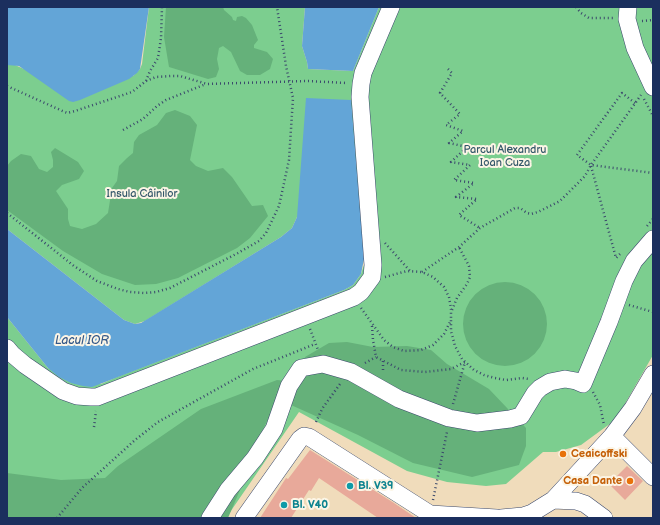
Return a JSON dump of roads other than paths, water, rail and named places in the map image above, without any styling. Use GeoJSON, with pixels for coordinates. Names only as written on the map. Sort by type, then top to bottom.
{"type":"FeatureCollection","features":[{"type":"Feature","properties":{"kind":"street"},"geometry":{"type":"LineString","coordinates":[[7,348],[21,362],[63,391],[77,396],[97,397],[142,378],[354,297],[365,288],[372,277],[373,265],[360,97],[361,84],[363,73],[391,7]]}},
{"type":"Feature","properties":{"kind":"street"},"geometry":{"type":"LineString","coordinates":[[627,13],[634,48],[648,94]]}},
{"type":"Feature","properties":{"kind":"street"},"geometry":{"type":"LineString","coordinates":[[210,518],[228,490],[255,458],[274,429],[290,386],[300,368],[323,364],[351,372],[399,399],[449,418],[477,423],[521,416],[524,413],[530,399],[540,388],[550,382],[561,379],[573,380],[583,384],[618,300],[624,281],[648,235]]}},
{"type":"Feature","properties":{"kind":"street"},"geometry":{"type":"LineString","coordinates":[[501,518],[523,516],[532,513],[553,500],[612,436],[633,408],[653,374]]}},
{"type":"Feature","properties":{"kind":"street"},"geometry":{"type":"LineString","coordinates":[[244,518],[300,439],[304,436],[309,437],[429,516],[497,518]]}},
{"type":"Feature","properties":{"kind":"street"},"geometry":{"type":"LineString","coordinates":[[612,436],[653,477]]}},
{"type":"Feature","properties":{"kind":"street"},"geometry":{"type":"LineString","coordinates":[[553,500],[576,501],[585,504],[604,518]]}},
{"type":"Feature","properties":{"kind":"water"},"geometry":{"type":"Polygon","coordinates":[[[7,7],[149,7],[140,69],[129,79],[80,100],[73,102],[69,101],[19,66],[7,65],[7,7]]]}},
{"type":"Feature","properties":{"kind":"water"},"geometry":{"type":"Polygon","coordinates":[[[305,7],[379,7],[353,71],[308,69],[302,46],[305,7]]]}},
{"type":"Feature","properties":{"kind":"water","name":"Lacul IOR"},"geometry":{"type":"Polygon","coordinates":[[[306,98],[351,100],[364,259],[361,274],[353,285],[344,290],[92,387],[71,383],[59,377],[48,368],[7,317],[7,229],[124,320],[135,324],[141,323],[281,237],[292,228],[297,217],[306,98]]]}},
{"type":"Feature","properties":{"kind":"place","name":"Ceaicoffski"},"geometry":{"type":"Point","coordinates":[563,454]}},
{"type":"Feature","properties":{"kind":"place","name":"Casa Dante"},"geometry":{"type":"Point","coordinates":[630,481]}},
{"type":"Feature","properties":{"kind":"place","name":"Bl. V39"},"geometry":{"type":"Point","coordinates":[350,486]}},
{"type":"Feature","properties":{"kind":"place","name":"Bl. V40"},"geometry":{"type":"Point","coordinates":[284,505]}},
{"type":"Feature","properties":{"kind":"park label","name":"Parcul Alexandru Ioan Cuza"},"geometry":{"type":"Point","coordinates":[505,156]}},
{"type":"Feature","properties":{"kind":"park label","name":"Insula Câinilor"},"geometry":{"type":"Point","coordinates":[142,194]}}]}
